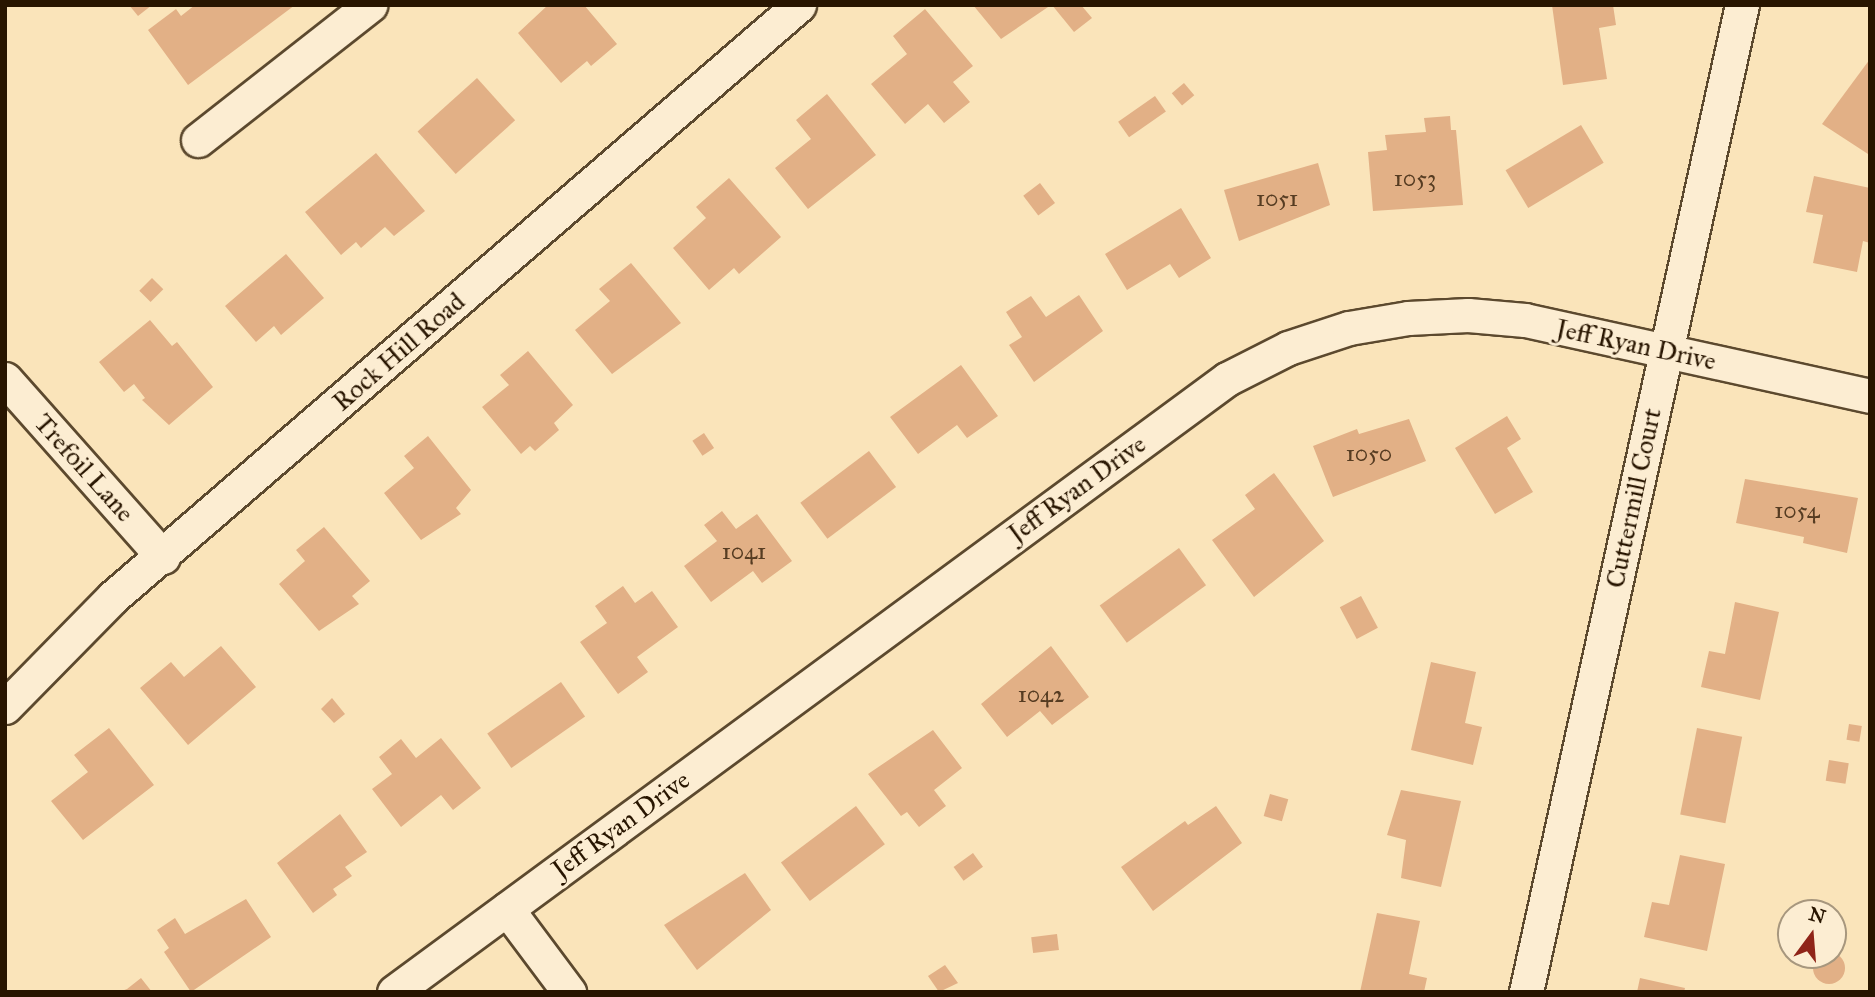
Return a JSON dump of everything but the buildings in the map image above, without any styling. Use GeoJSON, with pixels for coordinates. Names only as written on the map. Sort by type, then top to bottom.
{"type":"FeatureCollection","features":[{"type":"Feature","properties":{"kind":"street"},"geometry":{"type":"LineString","coordinates":[[198,140],[370,5]]}},
{"type":"Feature","properties":{"kind":"street","name":"Rock Hill Road"},"geometry":{"type":"LineString","coordinates":[[5,707],[113,597],[163,557],[799,5]]}},
{"type":"Feature","properties":{"kind":"street","name":"Cuttermill Court"},"geometry":{"type":"LineString","coordinates":[[1526,992],[1742,5]]}},
{"type":"Feature","properties":{"kind":"street","name":"Jeff Ryan Drive"},"geometry":{"type":"LineString","coordinates":[[394,992],[1227,379],[1288,348],[1349,328],[1408,318],[1468,315],[1525,320],[1870,396]]}},
{"type":"Feature","properties":{"kind":"street","name":"Trefoil Lane"},"geometry":{"type":"LineString","coordinates":[[5,379],[163,557]]}},
{"type":"Feature","properties":{"kind":"street"},"geometry":{"type":"LineString","coordinates":[[507,909],[569,992]]}}]}
